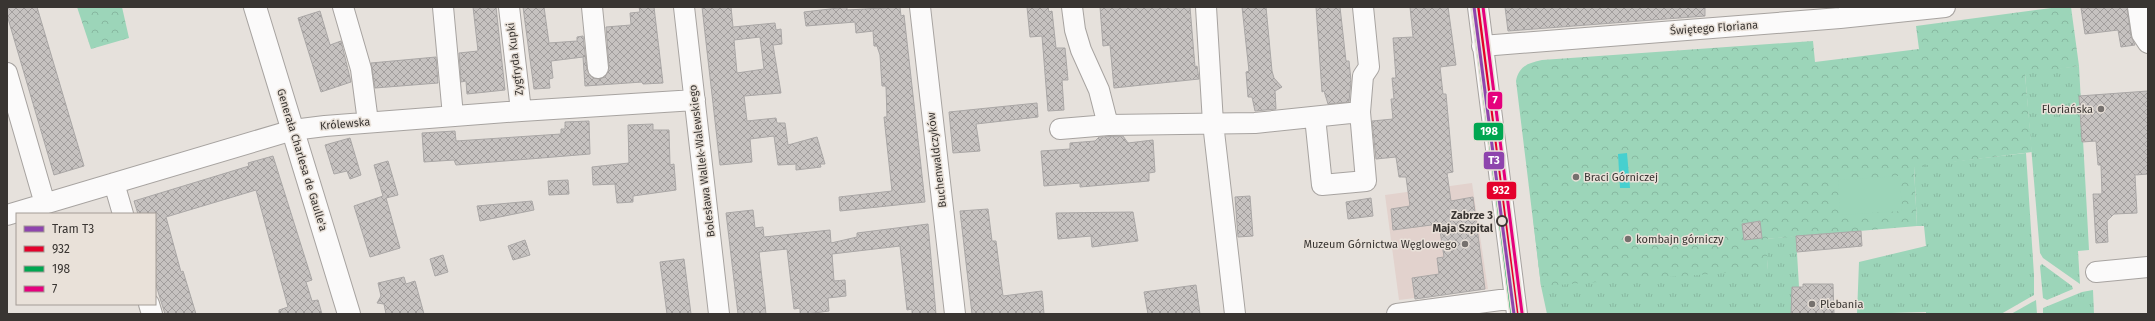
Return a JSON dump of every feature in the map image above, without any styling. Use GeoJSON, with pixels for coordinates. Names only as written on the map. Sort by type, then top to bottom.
{"type":"FeatureCollection","features":[{"type":"Feature","properties":{"kind":"main road","name":"Generała Charlesa de Gaulle'a"},"geometry":{"type":"LineString","coordinates":[[255,7],[294,130],[349,314]]}},
{"type":"Feature","properties":{"kind":"street"},"geometry":{"type":"LineString","coordinates":[[343,7],[361,70],[368,122]]}},
{"type":"Feature","properties":{"kind":"street"},"geometry":{"type":"LineString","coordinates":[[443,7],[453,116]]}},
{"type":"Feature","properties":{"kind":"street","name":"Zygfryda Kupki"},"geometry":{"type":"LineString","coordinates":[[509,7],[520,111]]}},
{"type":"Feature","properties":{"kind":"street"},"geometry":{"type":"LineString","coordinates":[[592,7],[598,68]]}},
{"type":"Feature","properties":{"kind":"street","name":"Bolesława Wallek-Walewskiego"},"geometry":{"type":"LineString","coordinates":[[684,7],[719,314]]}},
{"type":"Feature","properties":{"kind":"street","name":"Buchenwaldczyków"},"geometry":{"type":"LineString","coordinates":[[920,7],[955,314]]}},
{"type":"Feature","properties":{"kind":"street"},"geometry":{"type":"LineString","coordinates":[[1072,7],[1075,30],[1081,50],[1099,90],[1108,125]]}},
{"type":"Feature","properties":{"kind":"street"},"geometry":{"type":"LineString","coordinates":[[1206,7],[1213,123],[1235,314]]}},
{"type":"Feature","properties":{"kind":"street"},"geometry":{"type":"LineString","coordinates":[[1315,117],[1322,185],[1366,180],[1360,112],[1363,76],[1369,67],[1363,7]]}},
{"type":"Feature","properties":{"kind":"street"},"geometry":{"type":"LineString","coordinates":[[1397,314],[1516,306],[1478,7]]}},
{"type":"Feature","properties":{"kind":"street","name":"Świętego Floriana"},"geometry":{"type":"LineString","coordinates":[[1482,46],[1945,7]]}},
{"type":"Feature","properties":{"kind":"street"},"geometry":{"type":"LineString","coordinates":[[2138,7],[2142,34],[2148,43]]}},
{"type":"Feature","properties":{"kind":"street"},"geometry":{"type":"LineString","coordinates":[[7,73],[45,204]]}},
{"type":"Feature","properties":{"kind":"street","name":"Królewska"},"geometry":{"type":"LineString","coordinates":[[16,213],[294,130],[368,122],[695,100]]}},
{"type":"Feature","properties":{"kind":"street"},"geometry":{"type":"LineString","coordinates":[[1060,128],[1108,125],[1255,122],[1360,112]]}},
{"type":"Feature","properties":{"kind":"street"},"geometry":{"type":"LineString","coordinates":[[114,183],[123,213]]}},
{"type":"Feature","properties":{"kind":"street"},"geometry":{"type":"LineString","coordinates":[[2096,272],[2148,267]]}},
{"type":"Feature","properties":{"kind":"shaded area"},"geometry":{"type":"Polygon","coordinates":[[[1472,183],[1488,289],[1399,300],[1385,195],[1472,183]]]}},
{"type":"Feature","properties":{"kind":"green space"},"geometry":{"type":"Polygon","coordinates":[[[77,7],[122,7],[129,38],[91,49],[77,7]]]}},
{"type":"Feature","properties":{"kind":"green space"},"geometry":{"type":"Polygon","coordinates":[[[2059,7],[2071,7],[2079,66],[2025,74],[2032,152],[1914,167],[1917,226],[1766,239],[1768,270],[1541,286],[1516,81],[1519,72],[1528,64],[1542,60],[1813,41],[1815,62],[1919,49],[1916,26],[2059,7]]]}},
{"type":"Feature","properties":{"kind":"green space"},"geometry":{"type":"Polygon","coordinates":[[[2042,51],[2045,70],[2079,66],[2089,250],[2078,251],[2080,284],[2043,258],[2040,253],[2025,74],[2042,51]]]}},
{"type":"Feature","properties":{"kind":"green space"},"geometry":{"type":"Polygon","coordinates":[[[2026,153],[2034,295],[2001,314],[1926,314],[1926,312],[1857,314],[1859,262],[1926,246],[1924,226],[1917,226],[1914,166],[2026,153]]]}},
{"type":"Feature","properties":{"kind":"green space"},"geometry":{"type":"Polygon","coordinates":[[[1900,176],[1902,211],[1840,215],[1838,180],[1900,176]]]}},
{"type":"Feature","properties":{"kind":"green space"},"geometry":{"type":"Polygon","coordinates":[[[1613,212],[1768,270],[1765,239],[1796,236],[1799,287],[1793,287],[1793,314],[1547,314],[1541,286],[1533,218],[1613,212]]]}},
{"type":"Feature","properties":{"kind":"green space"},"geometry":{"type":"Polygon","coordinates":[[[2042,264],[2072,286],[2073,289],[2047,300],[2043,298],[2040,266],[2042,264]]]}},
{"type":"Feature","properties":{"kind":"green space"},"geometry":{"type":"Polygon","coordinates":[[[2093,290],[2094,314],[2043,314],[2043,308],[2082,292],[2093,290]]]}},
{"type":"Feature","properties":{"kind":"green space"},"geometry":{"type":"Polygon","coordinates":[[[2036,300],[2037,314],[2011,314],[2036,300]]]}},
{"type":"Feature","properties":{"kind":"water"},"geometry":{"type":"Polygon","coordinates":[[[1627,153],[1630,188],[1620,188],[1618,154],[1627,153]]]}},
{"type":"Feature","properties":{"kind":"building"},"geometry":{"type":"Polygon","coordinates":[[[7,7],[37,7],[84,166],[54,175],[7,15],[7,7]]]}},
{"type":"Feature","properties":{"kind":"building"},"geometry":{"type":"Polygon","coordinates":[[[473,7],[496,7],[505,90],[467,94],[466,81],[461,82],[459,53],[478,51],[473,7]]]}},
{"type":"Feature","properties":{"kind":"building"},"geometry":{"type":"Polygon","coordinates":[[[523,7],[544,7],[549,43],[577,41],[577,37],[583,36],[587,70],[593,78],[599,79],[605,77],[609,67],[606,27],[631,25],[630,13],[640,12],[639,7],[654,7],[663,83],[643,84],[642,82],[585,86],[583,57],[551,61],[553,78],[549,79],[550,88],[534,89],[523,7]]]}},
{"type":"Feature","properties":{"kind":"building"},"geometry":{"type":"Polygon","coordinates":[[[702,7],[731,7],[733,27],[775,23],[776,30],[781,29],[782,44],[773,45],[781,93],[744,96],[747,121],[776,118],[777,123],[785,123],[788,145],[817,137],[825,164],[820,164],[821,167],[796,170],[796,164],[778,165],[774,136],[750,139],[752,162],[720,165],[702,7]],[[760,37],[734,40],[737,73],[764,69],[760,37]]]}},
{"type":"Feature","properties":{"kind":"building"},"geometry":{"type":"Polygon","coordinates":[[[847,7],[847,10],[900,7],[901,16],[904,15],[925,202],[840,211],[839,197],[892,191],[884,117],[887,117],[886,86],[882,86],[880,55],[877,46],[874,46],[873,31],[856,33],[855,22],[806,26],[804,12],[847,7]]]}},
{"type":"Feature","properties":{"kind":"building"},"geometry":{"type":"Polygon","coordinates":[[[1027,7],[1048,7],[1049,12],[1052,11],[1056,48],[1065,48],[1068,80],[1062,80],[1064,110],[1048,111],[1042,36],[1030,37],[1027,7]]]}},
{"type":"Feature","properties":{"kind":"building"},"geometry":{"type":"Polygon","coordinates":[[[1100,7],[1190,7],[1195,67],[1197,66],[1199,79],[1114,88],[1110,45],[1103,46],[1100,7]]]}},
{"type":"Feature","properties":{"kind":"building"},"geometry":{"type":"Polygon","coordinates":[[[1242,7],[1266,7],[1272,71],[1274,78],[1282,87],[1275,91],[1276,109],[1255,111],[1252,97],[1248,97],[1246,72],[1249,71],[1242,7]]]}},
{"type":"Feature","properties":{"kind":"building"},"geometry":{"type":"Polygon","coordinates":[[[1316,7],[1340,7],[1346,61],[1349,61],[1351,81],[1349,102],[1328,104],[1324,91],[1322,92],[1316,7]]]}},
{"type":"Feature","properties":{"kind":"building"},"geometry":{"type":"Polygon","coordinates":[[[1410,7],[1448,7],[1456,65],[1440,67],[1443,94],[1446,94],[1453,172],[1447,173],[1451,201],[1473,197],[1485,289],[1415,299],[1412,278],[1439,274],[1437,258],[1444,257],[1439,224],[1393,230],[1391,209],[1410,206],[1406,177],[1399,177],[1396,157],[1376,159],[1372,121],[1393,119],[1391,99],[1394,99],[1392,78],[1396,78],[1393,38],[1413,37],[1410,7]]]}},
{"type":"Feature","properties":{"kind":"building"},"geometry":{"type":"Polygon","coordinates":[[[1505,7],[1705,7],[1705,16],[1508,31],[1505,7]]]}},
{"type":"Feature","properties":{"kind":"building"},"geometry":{"type":"Polygon","coordinates":[[[2127,7],[2131,36],[2135,45],[2121,47],[2118,30],[2085,34],[2081,8],[2127,7]]]}},
{"type":"Feature","properties":{"kind":"building"},"geometry":{"type":"Polygon","coordinates":[[[320,11],[330,45],[341,41],[351,82],[321,92],[298,18],[320,11]]]}},
{"type":"Feature","properties":{"kind":"building"},"geometry":{"type":"Polygon","coordinates":[[[436,57],[438,83],[375,88],[371,63],[436,57]]]}},
{"type":"Feature","properties":{"kind":"building"},"geometry":{"type":"Polygon","coordinates":[[[2148,91],[2148,174],[2135,175],[2137,213],[2114,214],[2107,221],[2108,242],[2096,243],[2093,194],[2102,194],[2101,165],[2098,165],[2096,141],[2082,142],[2079,96],[2148,91]]]}},
{"type":"Feature","properties":{"kind":"building"},"geometry":{"type":"Polygon","coordinates":[[[1037,103],[1038,117],[976,124],[980,151],[953,153],[949,112],[1037,103]]]}},
{"type":"Feature","properties":{"kind":"building"},"geometry":{"type":"Polygon","coordinates":[[[589,121],[590,154],[456,165],[454,160],[424,162],[422,133],[455,131],[456,141],[561,134],[561,129],[565,129],[565,122],[589,121]]]}},
{"type":"Feature","properties":{"kind":"building"},"geometry":{"type":"Polygon","coordinates":[[[653,124],[653,130],[669,130],[670,165],[674,164],[676,190],[633,196],[633,202],[617,203],[615,184],[593,185],[592,167],[629,163],[628,125],[653,124]]]}},
{"type":"Feature","properties":{"kind":"building"},"geometry":{"type":"Polygon","coordinates":[[[1123,136],[1128,143],[1153,140],[1155,172],[1149,173],[1149,181],[1080,187],[1080,183],[1044,186],[1041,151],[1070,149],[1070,143],[1095,141],[1099,137],[1123,136]]]}},
{"type":"Feature","properties":{"kind":"building"},"geometry":{"type":"Polygon","coordinates":[[[350,138],[361,175],[350,179],[347,171],[334,174],[325,145],[350,138]]]}},
{"type":"Feature","properties":{"kind":"building"},"geometry":{"type":"Polygon","coordinates":[[[273,156],[312,280],[306,282],[312,301],[318,300],[322,314],[279,314],[279,310],[288,307],[256,190],[166,217],[181,272],[183,271],[196,314],[165,314],[156,285],[156,213],[138,213],[134,201],[249,166],[248,163],[273,156]]]}},
{"type":"Feature","properties":{"kind":"building"},"geometry":{"type":"Polygon","coordinates":[[[388,161],[398,195],[386,198],[400,248],[370,257],[354,206],[383,196],[374,165],[388,161]]]}},
{"type":"Feature","properties":{"kind":"building"},"geometry":{"type":"Polygon","coordinates":[[[568,180],[569,194],[549,195],[548,181],[568,180]]]}},
{"type":"Feature","properties":{"kind":"building"},"geometry":{"type":"Polygon","coordinates":[[[1250,196],[1253,236],[1238,237],[1235,197],[1250,196]]]}},
{"type":"Feature","properties":{"kind":"building"},"geometry":{"type":"Polygon","coordinates":[[[1371,198],[1373,216],[1348,219],[1346,202],[1371,198]]]}},
{"type":"Feature","properties":{"kind":"building"},"geometry":{"type":"Polygon","coordinates":[[[532,201],[534,210],[480,221],[477,206],[532,201]]]}},
{"type":"Feature","properties":{"kind":"building"},"geometry":{"type":"Polygon","coordinates":[[[988,209],[992,241],[996,241],[1003,296],[1042,291],[1044,314],[972,314],[960,211],[988,209]]]}},
{"type":"Feature","properties":{"kind":"building"},"geometry":{"type":"Polygon","coordinates":[[[753,210],[755,228],[763,227],[764,237],[830,230],[831,243],[857,237],[857,233],[928,224],[936,314],[912,314],[912,309],[907,310],[900,246],[832,254],[834,281],[845,280],[846,296],[828,298],[829,311],[807,314],[800,314],[800,308],[794,309],[787,249],[759,252],[766,314],[738,314],[726,213],[753,210]]]}},
{"type":"Feature","properties":{"kind":"building"},"geometry":{"type":"Polygon","coordinates":[[[1133,212],[1138,241],[1092,247],[1091,236],[1058,239],[1056,213],[1133,212]]]}},
{"type":"Feature","properties":{"kind":"building"},"geometry":{"type":"Polygon","coordinates":[[[1760,221],[1762,238],[1744,240],[1742,224],[1760,221]]]}},
{"type":"Feature","properties":{"kind":"building"},"geometry":{"type":"Polygon","coordinates":[[[1861,231],[1862,246],[1797,252],[1796,236],[1861,231]]]}},
{"type":"Feature","properties":{"kind":"building"},"geometry":{"type":"Polygon","coordinates":[[[525,240],[530,255],[513,260],[508,246],[525,240]]]}},
{"type":"Feature","properties":{"kind":"building"},"geometry":{"type":"Polygon","coordinates":[[[443,255],[448,272],[435,276],[430,259],[443,255]]]}},
{"type":"Feature","properties":{"kind":"building"},"geometry":{"type":"Polygon","coordinates":[[[684,259],[691,314],[667,314],[660,262],[684,259]]]}},
{"type":"Feature","properties":{"kind":"building"},"geometry":{"type":"Polygon","coordinates":[[[404,277],[406,284],[415,281],[424,314],[386,314],[384,304],[377,303],[381,296],[378,283],[404,277]]]}},
{"type":"Feature","properties":{"kind":"building","name":"Plebania"},"geometry":{"type":"Polygon","coordinates":[[[1803,284],[1833,284],[1834,314],[1791,314],[1792,287],[1803,287],[1803,284]]]}},
{"type":"Feature","properties":{"kind":"building"},"geometry":{"type":"Polygon","coordinates":[[[1196,285],[1200,314],[1148,314],[1144,292],[1196,285]]]}},
{"type":"Feature","properties":{"kind":"tram line","name":"T3"},"geometry":{"type":"LineString","coordinates":[[1474,7],[1514,314]]}},
{"type":"Feature","properties":{"kind":"transit line","name":"932"},"geometry":{"type":"LineString","coordinates":[[1478,7],[1517,314]]}},
{"type":"Feature","properties":{"kind":"transit line","name":"7"},"geometry":{"type":"LineString","coordinates":[[1483,7],[1522,313]]}},
{"type":"Feature","properties":{"kind":"transit line","name":"198"},"geometry":{"type":"LineString","coordinates":[[1473,8],[1512,314]]}},
{"type":"Feature","properties":{"kind":"place","name":"Floriańska"},"geometry":{"type":"Point","coordinates":[2101,109]}},
{"type":"Feature","properties":{"kind":"place","name":"Braci Górniczej"},"geometry":{"type":"Point","coordinates":[1576,177]}},
{"type":"Feature","properties":{"kind":"place","name":"Zabrze 3 Maja Szpital"},"geometry":{"type":"Point","coordinates":[1502,221]}},
{"type":"Feature","properties":{"kind":"place","name":"kombajn górniczy"},"geometry":{"type":"Point","coordinates":[1628,239]}},
{"type":"Feature","properties":{"kind":"place","name":"Muzeum Górnictwa Węglowego"},"geometry":{"type":"Point","coordinates":[1465,244]}},
{"type":"Feature","properties":{"kind":"place","name":"Plebania"},"geometry":{"type":"Point","coordinates":[1812,304]}}]}
